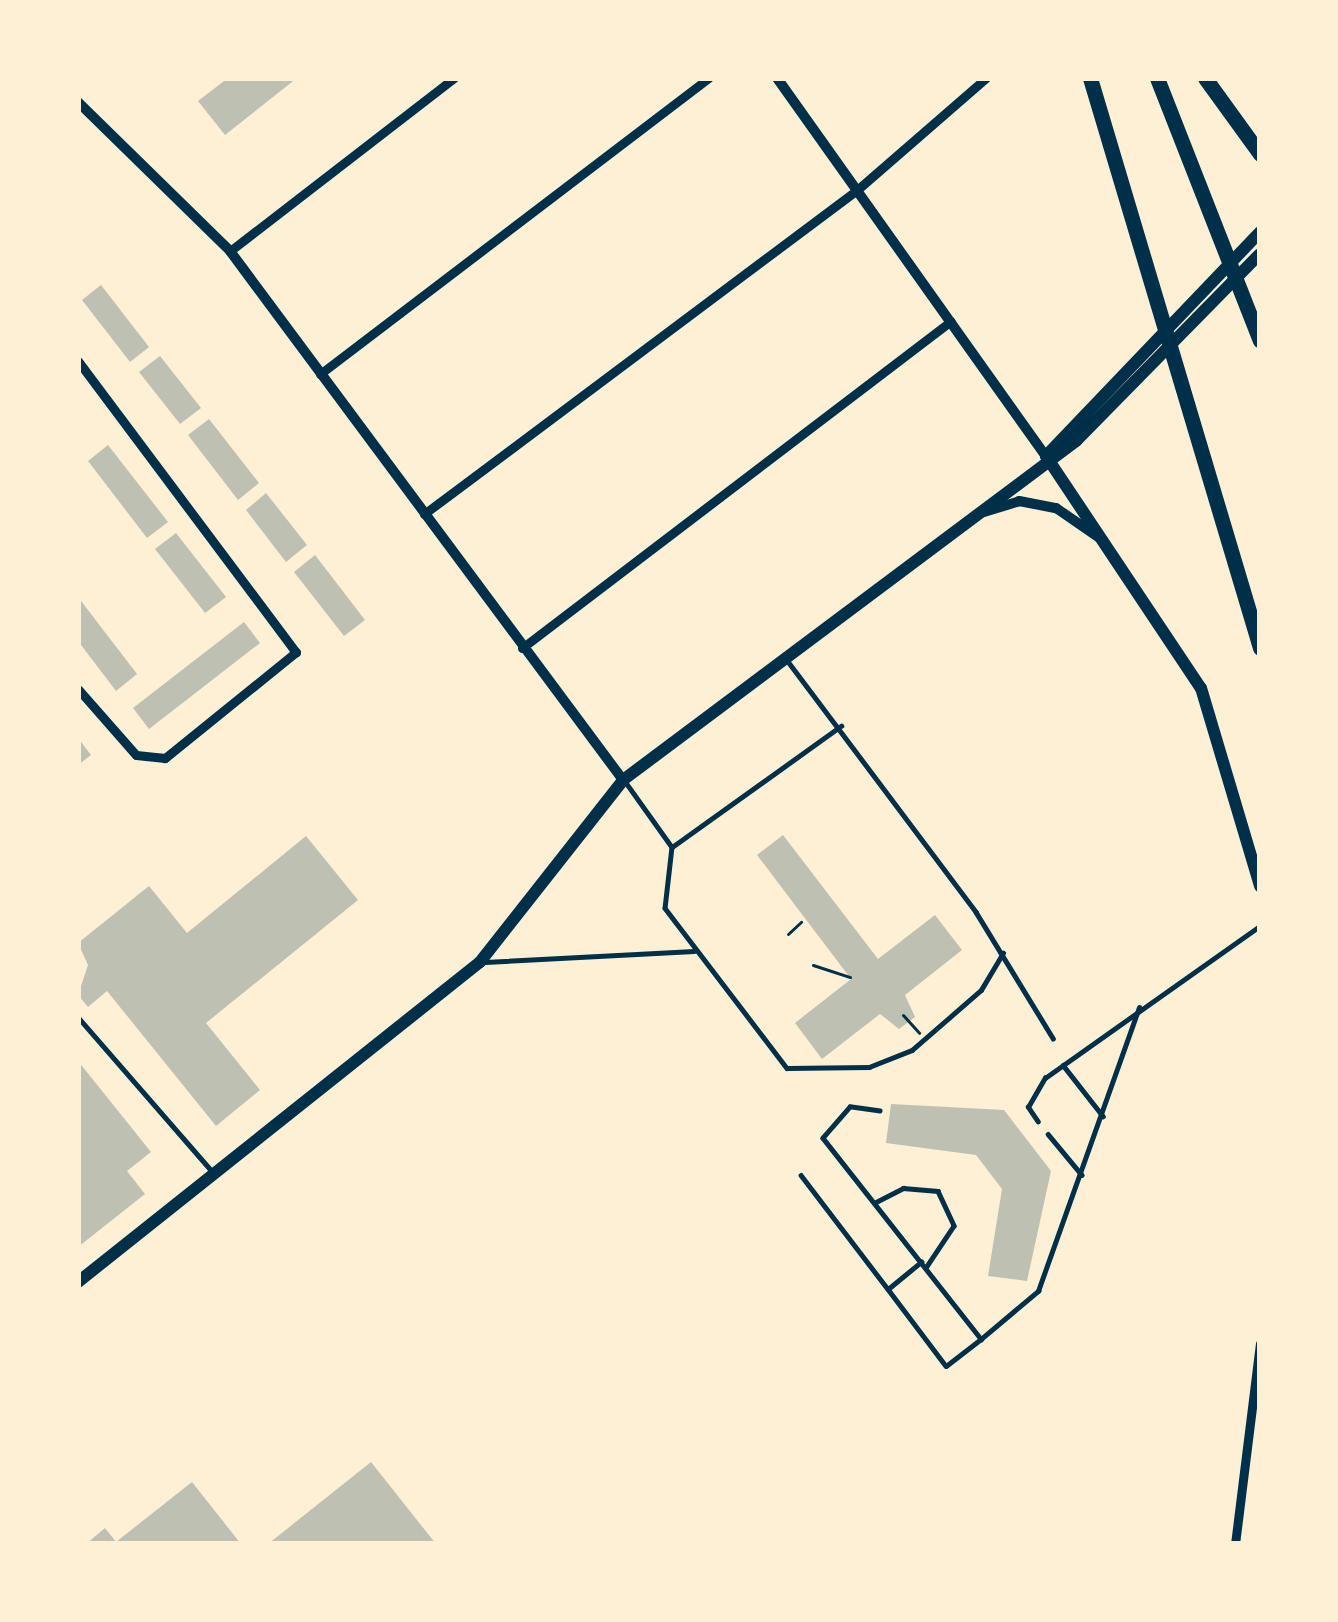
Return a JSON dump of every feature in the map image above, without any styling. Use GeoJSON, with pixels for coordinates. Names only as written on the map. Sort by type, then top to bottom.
{"type":"FeatureCollection","features":[{"type":"Feature","properties":{"kind":"highway"},"geometry":{"type":"LineString","coordinates":[[1090,78],[1254,606],[1260,648]]}},
{"type":"Feature","properties":{"kind":"highway"},"geometry":{"type":"LineString","coordinates":[[1157,78],[1260,340]]}},
{"type":"Feature","properties":{"kind":"highway"},"geometry":{"type":"LineString","coordinates":[[1205,78],[1260,154]]}},
{"type":"Feature","properties":{"kind":"main road"},"geometry":{"type":"LineString","coordinates":[[1046,457],[1119,373],[1255,236]]}},
{"type":"Feature","properties":{"kind":"main road"},"geometry":{"type":"LineString","coordinates":[[78,1282],[480,962],[623,781],[1046,457],[1129,386],[1260,254]]}},
{"type":"Feature","properties":{"kind":"main road"},"geometry":{"type":"LineString","coordinates":[[1046,457],[1201,688],[1260,886]]}},
{"type":"Feature","properties":{"kind":"street"},"geometry":{"type":"LineString","coordinates":[[230,251],[454,78]]}},
{"type":"Feature","properties":{"kind":"street"},"geometry":{"type":"LineString","coordinates":[[320,374],[708,78]]}},
{"type":"Feature","properties":{"kind":"street"},"geometry":{"type":"LineString","coordinates":[[777,78],[1046,457]]}},
{"type":"Feature","properties":{"kind":"street"},"geometry":{"type":"LineString","coordinates":[[424,514],[857,190],[986,80]]}},
{"type":"Feature","properties":{"kind":"street"},"geometry":{"type":"LineString","coordinates":[[78,102],[230,251],[623,781]]}},
{"type":"Feature","properties":{"kind":"street"},"geometry":{"type":"LineString","coordinates":[[522,647],[951,321]]}},
{"type":"Feature","properties":{"kind":"street"},"geometry":{"type":"LineString","coordinates":[[78,361],[291,639],[294,662],[166,758],[136,755],[78,689]]}},
{"type":"Feature","properties":{"kind":"street"},"geometry":{"type":"LineString","coordinates":[[964,518],[1019,501],[1056,508],[1103,540]]}},
{"type":"Feature","properties":{"kind":"street"},"geometry":{"type":"LineString","coordinates":[[1235,1544],[1260,1344]]}},
{"type":"Feature","properties":{"kind":"lane"},"geometry":{"type":"LineString","coordinates":[[783,655],[841,726],[1003,953],[1053,1038]]}},
{"type":"Feature","properties":{"kind":"lane"},"geometry":{"type":"LineString","coordinates":[[841,726],[672,847],[662,899],[694,951],[800,1074],[869,1067],[925,1039],[1003,953]]}},
{"type":"Feature","properties":{"kind":"lane"},"geometry":{"type":"LineString","coordinates":[[623,781],[672,847]]}},
{"type":"Feature","properties":{"kind":"lane"},"geometry":{"type":"LineString","coordinates":[[1038,1122],[1031,1093],[1138,1007],[1260,926]]}},
{"type":"Feature","properties":{"kind":"lane"},"geometry":{"type":"LineString","coordinates":[[480,962],[694,951]]}},
{"type":"Feature","properties":{"kind":"lane"},"geometry":{"type":"LineString","coordinates":[[801,1175],[946,1366],[1038,1291],[1138,1007]]}},
{"type":"Feature","properties":{"kind":"lane"},"geometry":{"type":"LineString","coordinates":[[78,1017],[215,1174]]}},
{"type":"Feature","properties":{"kind":"lane"},"geometry":{"type":"LineString","coordinates":[[1063,1065],[1102,1116]]}},
{"type":"Feature","properties":{"kind":"lane"},"geometry":{"type":"LineString","coordinates":[[880,1111],[850,1107],[823,1138],[981,1339]]}},
{"type":"Feature","properties":{"kind":"lane"},"geometry":{"type":"LineString","coordinates":[[1048,1134],[1082,1175]]}},
{"type":"Feature","properties":{"kind":"lane"},"geometry":{"type":"LineString","coordinates":[[874,1203],[903,1188],[938,1191],[954,1226],[924,1265],[888,1289]]}},
{"type":"Feature","properties":{"kind":"path"},"geometry":{"type":"LineString","coordinates":[[788,934],[801,922]]}},
{"type":"Feature","properties":{"kind":"path"},"geometry":{"type":"LineString","coordinates":[[813,965],[850,977]]}},
{"type":"Feature","properties":{"kind":"path"},"geometry":{"type":"LineString","coordinates":[[903,1015],[925,1039]]}},
{"type":"Feature","properties":{"kind":"building"},"geometry":{"type":"Polygon","coordinates":[[[228,78],[297,78],[225,135],[198,101],[228,78]]]}},
{"type":"Feature","properties":{"kind":"building"},"geometry":{"type":"Polygon","coordinates":[[[101,285],[149,347],[130,362],[82,300],[101,285]]]}},
{"type":"Feature","properties":{"kind":"building"},"geometry":{"type":"Polygon","coordinates":[[[160,356],[201,408],[180,424],[139,372],[160,356]]]}},
{"type":"Feature","properties":{"kind":"building"},"geometry":{"type":"Polygon","coordinates":[[[209,419],[259,483],[238,500],[188,435],[209,419]]]}},
{"type":"Feature","properties":{"kind":"building"},"geometry":{"type":"Polygon","coordinates":[[[108,445],[168,522],[147,538],[88,461],[108,445]]]}},
{"type":"Feature","properties":{"kind":"building"},"geometry":{"type":"Polygon","coordinates":[[[266,493],[307,545],[286,562],[246,510],[266,493]]]}},
{"type":"Feature","properties":{"kind":"building"},"geometry":{"type":"Polygon","coordinates":[[[176,533],[226,597],[205,613],[155,549],[176,533]]]}},
{"type":"Feature","properties":{"kind":"building"},"geometry":{"type":"Polygon","coordinates":[[[315,555],[365,620],[344,636],[294,572],[315,555]]]}},
{"type":"Feature","properties":{"kind":"building"},"geometry":{"type":"Polygon","coordinates":[[[78,597],[137,674],[116,691],[78,641],[78,597]]]}},
{"type":"Feature","properties":{"kind":"building"},"geometry":{"type":"Polygon","coordinates":[[[244,622],[260,643],[149,729],[133,708],[244,622]]]}},
{"type":"Feature","properties":{"kind":"building"},"geometry":{"type":"Polygon","coordinates":[[[78,738],[91,755],[78,765],[78,738]]]}},
{"type":"Feature","properties":{"kind":"building"},"geometry":{"type":"Polygon","coordinates":[[[783,835],[878,959],[935,915],[962,950],[905,995],[915,1017],[899,1029],[880,1014],[822,1059],[795,1023],[851,979],[757,855],[783,835]]]}},
{"type":"Feature","properties":{"kind":"building"},"geometry":{"type":"Polygon","coordinates":[[[306,836],[358,900],[206,1023],[260,1090],[216,1126],[107,991],[88,1007],[78,995],[88,965],[78,943],[149,886],[187,933],[306,836]]]}},
{"type":"Feature","properties":{"kind":"building"},"geometry":{"type":"Polygon","coordinates":[[[78,1061],[151,1152],[127,1171],[145,1194],[78,1247],[78,1061]]]}},
{"type":"Feature","properties":{"kind":"building"},"geometry":{"type":"Polygon","coordinates":[[[891,1104],[1004,1110],[1051,1171],[1027,1281],[988,1276],[1002,1189],[976,1155],[886,1143],[891,1104]]]}},
{"type":"Feature","properties":{"kind":"building"},"geometry":{"type":"Polygon","coordinates":[[[371,1462],[436,1544],[268,1544],[371,1462]]]}},
{"type":"Feature","properties":{"kind":"building"},"geometry":{"type":"Polygon","coordinates":[[[192,1482],[241,1544],[86,1544],[105,1528],[116,1542],[192,1482]]]}}]}
